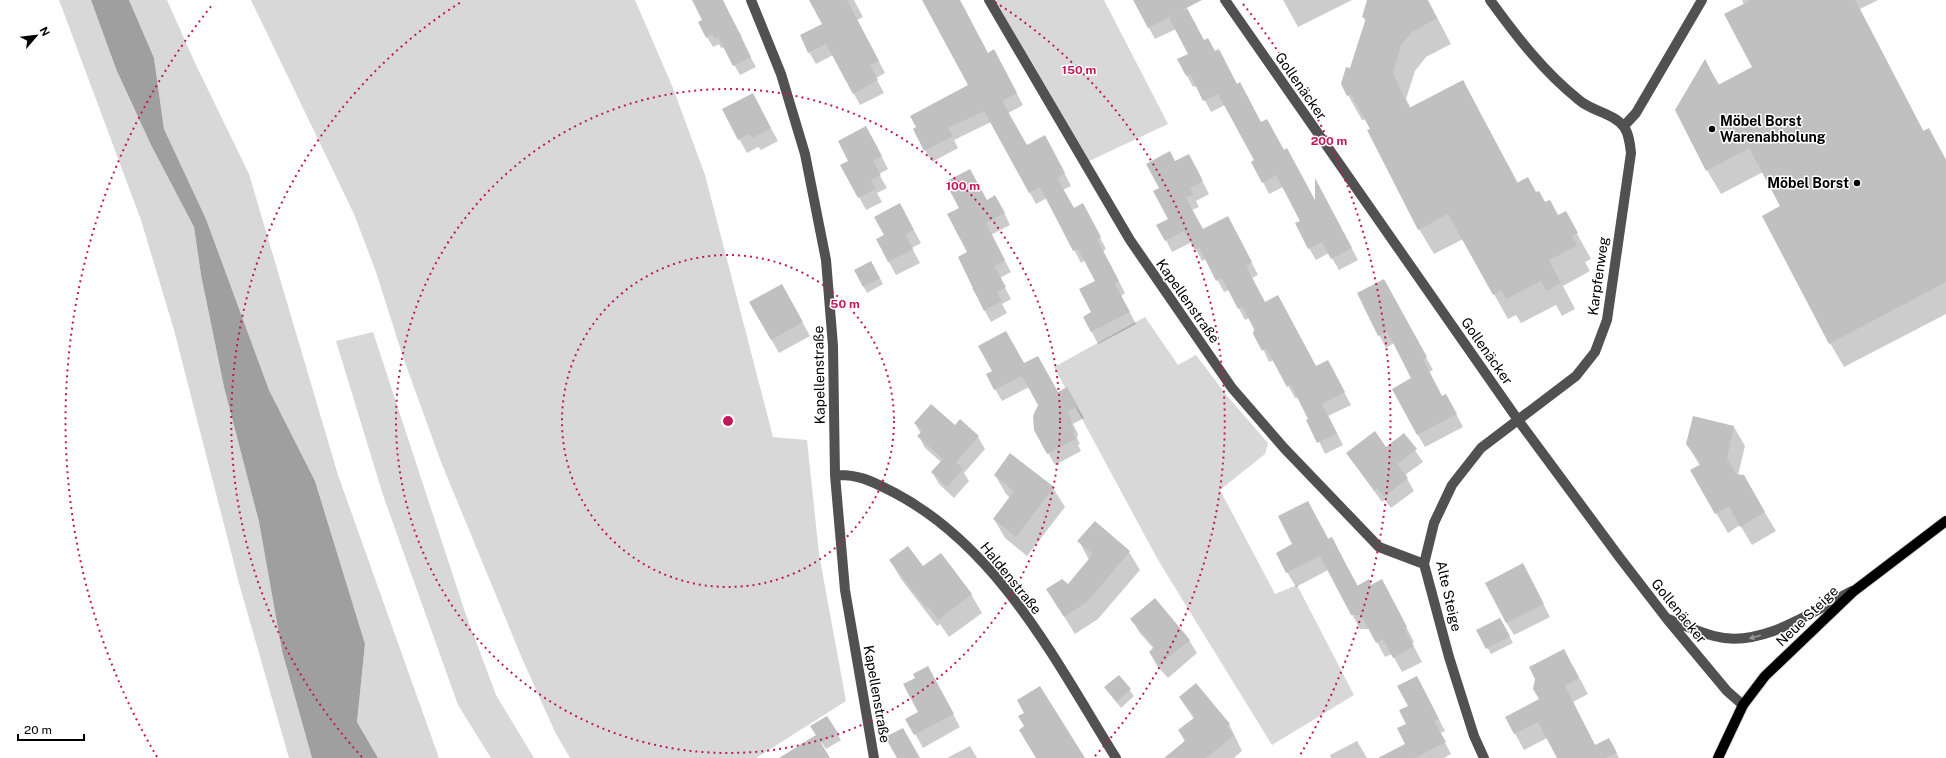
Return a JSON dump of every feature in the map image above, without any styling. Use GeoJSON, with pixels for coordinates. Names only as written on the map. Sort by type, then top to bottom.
{"type":"FeatureCollection","features":[{"type":"Feature","properties":{"kind":"main road","name":"Neue Steige"},"geometry":{"type":"LineString","coordinates":[[1718,758],[1743,705],[1765,676],[1854,590],[1946,521]]}},
{"type":"Feature","properties":{"kind":"street","name":"Kapellenstraße"},"geometry":{"type":"LineString","coordinates":[[751,0],[781,74],[805,154],[826,260],[833,346],[835,475],[845,590],[874,758]]}},
{"type":"Feature","properties":{"kind":"street","name":"Kapellenstraße"},"geometry":{"type":"LineString","coordinates":[[989,0],[1130,240],[1232,388],[1284,448],[1379,547],[1424,564]]}},
{"type":"Feature","properties":{"kind":"street","name":"Gollenäcker"},"geometry":{"type":"LineString","coordinates":[[1225,0],[1518,420],[1667,619],[1727,691],[1743,705]]}},
{"type":"Feature","properties":{"kind":"street"},"geometry":{"type":"LineString","coordinates":[[1490,0],[1547,73],[1582,103],[1614,119],[1624,126],[1636,113],[1702,0]]}},
{"type":"Feature","properties":{"kind":"street","name":"Karpfenweg"},"geometry":{"type":"LineString","coordinates":[[1518,420],[1576,376],[1595,352],[1607,320],[1631,153],[1630,141],[1624,126]]}},
{"type":"Feature","properties":{"kind":"street","name":"Alte Steige"},"geometry":{"type":"LineString","coordinates":[[1484,758],[1474,736],[1449,657],[1424,564],[1434,523],[1452,485],[1481,448],[1518,420]]}},
{"type":"Feature","properties":{"kind":"street","name":"Haldenstraße"},"geometry":{"type":"LineString","coordinates":[[835,475],[852,474],[871,480],[912,502],[952,531],[980,560],[1018,607],[1116,758]]}},
{"type":"Feature","properties":{"kind":"street"},"geometry":{"type":"LineString","coordinates":[[1667,619],[1715,637],[1749,639],[1775,631],[1854,590]]}},
{"type":"Feature","properties":{"kind":"shaded area"},"geometry":{"type":"Polygon","coordinates":[[[59,0],[91,0],[116,69],[151,145],[194,227],[201,275],[224,387],[259,522],[282,651],[312,758],[289,758],[240,587],[174,330],[141,220],[59,0]]]}},
{"type":"Feature","properties":{"kind":"shaded area"},"geometry":{"type":"Polygon","coordinates":[[[91,0],[129,0],[154,58],[164,129],[206,219],[269,390],[315,481],[365,644],[357,722],[378,758],[312,758],[282,651],[259,522],[224,387],[201,275],[194,227],[151,145],[116,69],[91,0]]]}},
{"type":"Feature","properties":{"kind":"shaded area"},"geometry":{"type":"Polygon","coordinates":[[[129,0],[167,0],[195,63],[249,174],[338,475],[439,758],[378,758],[357,722],[365,644],[315,481],[269,390],[206,219],[164,129],[154,58],[129,0]]]}},
{"type":"Feature","properties":{"kind":"shaded area"},"geometry":{"type":"Polygon","coordinates":[[[251,0],[635,0],[673,88],[705,175],[773,437],[807,440],[819,554],[846,701],[756,758],[570,758],[555,732],[521,656],[441,462],[403,357],[376,272],[354,214],[251,0]]]}},
{"type":"Feature","properties":{"kind":"shaded area"},"geometry":{"type":"Polygon","coordinates":[[[989,0],[1104,0],[1168,124],[1085,163],[989,0]]]}},
{"type":"Feature","properties":{"kind":"shaded area"},"geometry":{"type":"Polygon","coordinates":[[[1145,317],[1178,365],[1196,355],[1228,397],[1268,443],[1265,454],[1220,490],[1275,594],[1297,585],[1354,695],[1272,745],[1158,560],[1054,367],[1145,317]]]}},
{"type":"Feature","properties":{"kind":"shaded area"},"geometry":{"type":"Polygon","coordinates":[[[373,332],[465,612],[496,695],[534,758],[491,758],[458,705],[383,495],[336,341],[373,332]]]}},
{"type":"Feature","properties":{"kind":"building"},"geometry":{"type":"Polygon","coordinates":[[[692,0],[723,0],[751,57],[733,66],[718,37],[715,39],[712,34],[706,38],[698,22],[702,20],[692,0]]]}},
{"type":"Feature","properties":{"kind":"building"},"geometry":{"type":"Polygon","coordinates":[[[809,0],[847,0],[879,61],[870,65],[878,80],[853,94],[826,44],[808,53],[800,35],[822,24],[809,0]]]}},
{"type":"Feature","properties":{"kind":"building"},"geometry":{"type":"Polygon","coordinates":[[[922,0],[960,0],[988,53],[994,49],[1017,93],[1002,101],[1027,145],[1045,135],[1065,173],[1057,178],[1074,208],[1083,203],[1101,237],[1097,239],[1119,281],[1115,284],[1130,312],[1091,332],[1083,317],[1091,312],[1079,289],[1095,281],[1078,249],[1073,251],[1040,187],[1029,193],[984,111],[948,128],[953,136],[924,151],[913,129],[916,127],[910,116],[968,85],[922,0]]]}},
{"type":"Feature","properties":{"kind":"building"},"geometry":{"type":"Polygon","coordinates":[[[1133,0],[1202,0],[1148,28],[1133,0]]]}},
{"type":"Feature","properties":{"kind":"building"},"geometry":{"type":"Polygon","coordinates":[[[1367,0],[1427,0],[1437,18],[1412,32],[1401,45],[1393,73],[1409,108],[1463,80],[1517,183],[1528,177],[1536,192],[1539,191],[1545,202],[1550,200],[1558,215],[1566,211],[1578,233],[1572,236],[1577,246],[1549,260],[1561,283],[1547,291],[1541,281],[1506,299],[1501,290],[1493,295],[1448,214],[1418,230],[1367,130],[1370,129],[1351,94],[1347,96],[1341,84],[1346,67],[1350,68],[1366,18],[1362,17],[1367,0]]]}},
{"type":"Feature","properties":{"kind":"building","name":"Möbel Borst"},"geometry":{"type":"Polygon","coordinates":[[[1751,0],[1855,0],[1923,131],[1929,128],[1946,160],[1946,282],[1829,344],[1762,216],[1780,206],[1749,148],[1706,171],[1675,110],[1705,59],[1718,85],[1752,67],[1724,14],[1751,0]]]}},
{"type":"Feature","properties":{"kind":"building"},"geometry":{"type":"Polygon","coordinates":[[[1187,8],[1204,40],[1208,38],[1215,51],[1219,49],[1237,84],[1240,82],[1261,122],[1267,119],[1284,150],[1287,148],[1315,200],[1315,178],[1352,248],[1331,259],[1322,242],[1308,249],[1295,223],[1300,221],[1276,175],[1262,183],[1251,162],[1254,160],[1218,94],[1203,101],[1190,74],[1186,76],[1177,59],[1188,54],[1169,18],[1187,8]]]}},
{"type":"Feature","properties":{"kind":"building"},"geometry":{"type":"Polygon","coordinates":[[[753,93],[771,128],[752,138],[750,134],[738,140],[722,109],[753,93]]]}},
{"type":"Feature","properties":{"kind":"building"},"geometry":{"type":"Polygon","coordinates":[[[866,126],[882,156],[873,161],[881,175],[871,180],[876,189],[858,198],[840,165],[848,161],[838,141],[866,126]]]}},
{"type":"Feature","properties":{"kind":"building"},"geometry":{"type":"Polygon","coordinates":[[[1170,151],[1175,161],[1189,154],[1203,181],[1190,188],[1193,195],[1186,198],[1203,229],[1228,216],[1252,262],[1246,266],[1265,302],[1278,295],[1316,366],[1328,360],[1345,392],[1322,404],[1337,433],[1317,443],[1306,420],[1308,419],[1291,385],[1287,387],[1266,348],[1262,351],[1253,334],[1254,329],[1242,306],[1238,309],[1222,278],[1216,281],[1199,247],[1195,250],[1184,231],[1165,241],[1156,225],[1168,219],[1153,191],[1159,188],[1146,164],[1170,151]]]}},
{"type":"Feature","properties":{"kind":"building"},"geometry":{"type":"Polygon","coordinates":[[[970,169],[987,200],[995,195],[1005,213],[986,223],[1005,260],[994,266],[1006,287],[997,292],[1002,301],[984,311],[958,257],[967,252],[947,214],[959,208],[945,182],[970,169]]]}},
{"type":"Feature","properties":{"kind":"building"},"geometry":{"type":"Polygon","coordinates":[[[900,203],[914,230],[905,234],[913,249],[888,262],[876,239],[884,235],[874,217],[900,203]]]}},
{"type":"Feature","properties":{"kind":"building"},"geometry":{"type":"Polygon","coordinates":[[[871,261],[880,278],[863,287],[854,270],[871,261]]]}},
{"type":"Feature","properties":{"kind":"building"},"geometry":{"type":"Polygon","coordinates":[[[1384,279],[1427,357],[1423,359],[1442,396],[1446,394],[1457,414],[1417,435],[1392,389],[1411,378],[1387,331],[1378,336],[1357,293],[1384,279]]]}},
{"type":"Feature","properties":{"kind":"building"},"geometry":{"type":"Polygon","coordinates":[[[782,284],[803,322],[771,340],[749,302],[782,284]]]}},
{"type":"Feature","properties":{"kind":"building"},"geometry":{"type":"Polygon","coordinates":[[[1006,331],[1024,363],[1038,356],[1058,392],[1067,387],[1078,406],[1068,412],[1072,421],[1071,425],[1075,432],[1072,433],[1076,439],[1047,454],[1034,430],[1033,416],[1038,405],[1022,376],[994,390],[986,374],[992,371],[978,346],[1006,331]]]}},
{"type":"Feature","properties":{"kind":"building"},"geometry":{"type":"Polygon","coordinates":[[[931,404],[955,425],[960,419],[979,436],[956,462],[963,469],[947,487],[931,472],[943,459],[917,436],[922,431],[914,423],[931,404]]]}},
{"type":"Feature","properties":{"kind":"building"},"geometry":{"type":"Polygon","coordinates":[[[1693,416],[1734,426],[1727,458],[1736,474],[1744,475],[1765,512],[1740,527],[1729,506],[1715,514],[1690,470],[1701,464],[1686,444],[1693,416]]]}},
{"type":"Feature","properties":{"kind":"building"},"geometry":{"type":"Polygon","coordinates":[[[1375,431],[1386,447],[1404,433],[1417,449],[1397,464],[1408,478],[1384,497],[1377,488],[1375,491],[1346,453],[1375,431]]]}},
{"type":"Feature","properties":{"kind":"building"},"geometry":{"type":"Polygon","coordinates":[[[1010,453],[1054,487],[1016,537],[993,519],[1014,491],[994,475],[1010,453]]]}},
{"type":"Feature","properties":{"kind":"building"},"geometry":{"type":"Polygon","coordinates":[[[1308,501],[1328,539],[1332,537],[1357,586],[1369,579],[1371,585],[1382,579],[1407,627],[1404,628],[1414,646],[1393,658],[1383,639],[1376,643],[1361,615],[1351,615],[1320,556],[1286,573],[1276,553],[1292,544],[1278,516],[1308,501]]]}},
{"type":"Feature","properties":{"kind":"building"},"geometry":{"type":"Polygon","coordinates":[[[1095,521],[1130,551],[1088,601],[1064,617],[1046,589],[1062,579],[1068,584],[1093,554],[1077,541],[1095,521]]]}},
{"type":"Feature","properties":{"kind":"building"},"geometry":{"type":"Polygon","coordinates":[[[908,546],[923,566],[941,553],[972,594],[938,620],[928,606],[926,608],[889,560],[908,546]]]}},
{"type":"Feature","properties":{"kind":"building"},"geometry":{"type":"Polygon","coordinates":[[[1523,563],[1544,604],[1506,623],[1485,583],[1523,563]]]}},
{"type":"Feature","properties":{"kind":"building"},"geometry":{"type":"Polygon","coordinates":[[[1155,598],[1190,640],[1159,665],[1149,652],[1154,647],[1130,619],[1155,598]]]}},
{"type":"Feature","properties":{"kind":"building"},"geometry":{"type":"Polygon","coordinates":[[[1500,618],[1510,636],[1486,649],[1476,630],[1500,618]]]}},
{"type":"Feature","properties":{"kind":"building"},"geometry":{"type":"Polygon","coordinates":[[[1564,649],[1579,678],[1565,686],[1595,745],[1609,738],[1617,753],[1606,758],[1557,758],[1538,722],[1514,734],[1505,717],[1539,699],[1533,689],[1535,679],[1529,667],[1564,649]]]}},
{"type":"Feature","properties":{"kind":"building"},"geometry":{"type":"Polygon","coordinates":[[[928,666],[954,714],[914,735],[905,719],[918,712],[903,684],[915,678],[913,674],[928,666]]]}},
{"type":"Feature","properties":{"kind":"building"},"geometry":{"type":"Polygon","coordinates":[[[1119,675],[1131,689],[1117,702],[1104,687],[1119,675]]]}},
{"type":"Feature","properties":{"kind":"building"},"geometry":{"type":"Polygon","coordinates":[[[1417,676],[1439,719],[1434,721],[1446,742],[1415,758],[1378,758],[1405,744],[1397,728],[1406,724],[1399,710],[1408,706],[1397,686],[1417,676]]]}},
{"type":"Feature","properties":{"kind":"building"},"geometry":{"type":"Polygon","coordinates":[[[1196,683],[1230,724],[1227,726],[1234,735],[1206,758],[1164,758],[1186,740],[1178,730],[1195,717],[1179,697],[1196,683]]]}},
{"type":"Feature","properties":{"kind":"building"},"geometry":{"type":"Polygon","coordinates":[[[1040,686],[1085,758],[1036,758],[1019,730],[1024,726],[1018,716],[1024,713],[1017,700],[1040,686]]]}},
{"type":"Feature","properties":{"kind":"building"},"geometry":{"type":"Polygon","coordinates":[[[827,716],[838,733],[821,743],[810,726],[827,716]]]}},
{"type":"Feature","properties":{"kind":"building"},"geometry":{"type":"Polygon","coordinates":[[[903,728],[920,758],[897,758],[885,737],[903,728]]]}},
{"type":"Feature","properties":{"kind":"building"},"geometry":{"type":"Polygon","coordinates":[[[816,735],[830,758],[779,758],[816,735]]]}},
{"type":"Feature","properties":{"kind":"place","name":"Möbel Borst Warenabholung"},"geometry":{"type":"Point","coordinates":[1712,129]}},
{"type":"Feature","properties":{"kind":"place","name":"Möbel Borst"},"geometry":{"type":"Point","coordinates":[1857,183]}}]}
